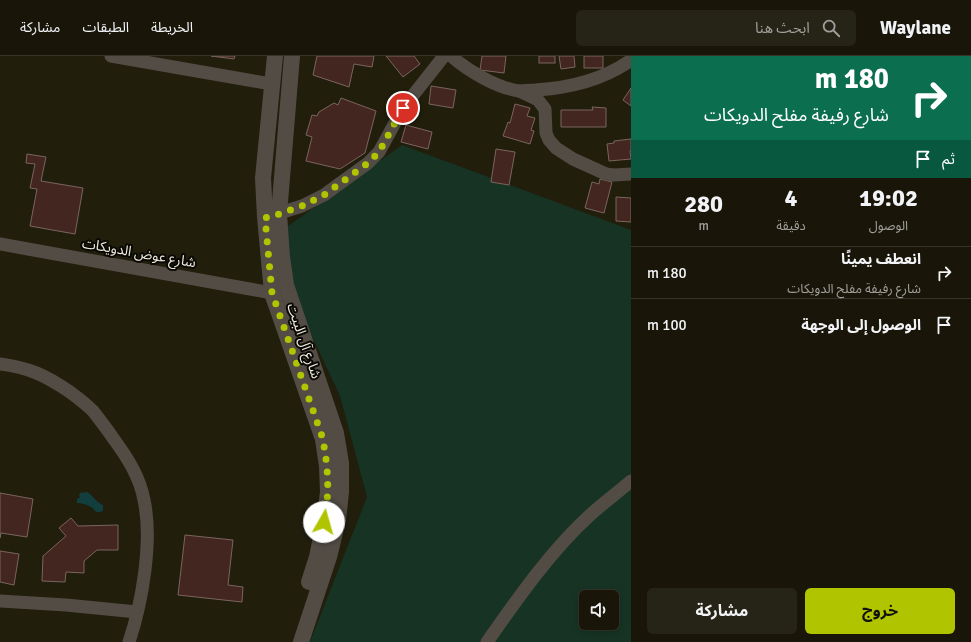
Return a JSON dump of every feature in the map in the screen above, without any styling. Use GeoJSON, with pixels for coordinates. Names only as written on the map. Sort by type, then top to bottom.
{"type":"FeatureCollection","features":[{"type":"Feature","properties":{"kind":"street"},"geometry":{"type":"LineString","coordinates":[[111,56],[271,84]]}},
{"type":"Feature","properties":{"kind":"street","name":"شارع آل البيت"},"geometry":{"type":"LineString","coordinates":[[275,56],[271,84],[263,178],[282,257],[286,285],[336,433],[341,463],[342,492],[338,520],[329,557],[301,642]]}},
{"type":"Feature","properties":{"kind":"street","name":"شارع آل البيت"},"geometry":{"type":"LineString","coordinates":[[291,642],[317,557],[328,492],[328,472],[323,439],[272,293],[272,216],[292,56]]}},
{"type":"Feature","properties":{"kind":"street"},"geometry":{"type":"LineString","coordinates":[[272,216],[302,206],[324,195],[368,163],[379,152],[403,108],[444,56]]}},
{"type":"Feature","properties":{"kind":"street"},"geometry":{"type":"LineString","coordinates":[[451,56],[472,71],[493,82],[519,91],[538,100],[545,108],[546,133],[549,140],[556,148],[574,159],[606,174],[631,174]]}},
{"type":"Feature","properties":{"kind":"street"},"geometry":{"type":"LineString","coordinates":[[519,91],[545,90],[570,86],[600,77],[618,69],[631,60]]}},
{"type":"Feature","properties":{"kind":"street","name":"شارع عوض الدويكات"},"geometry":{"type":"LineString","coordinates":[[0,244],[272,293]]}},
{"type":"Feature","properties":{"kind":"street"},"geometry":{"type":"LineString","coordinates":[[0,364],[20,367],[45,376],[83,402],[93,411],[133,468],[144,500],[147,531],[144,568],[137,612],[129,642]]}},
{"type":"Feature","properties":{"kind":"street"},"geometry":{"type":"LineString","coordinates":[[487,642],[555,552],[588,516],[631,481]]}},
{"type":"Feature","properties":{"kind":"street"},"geometry":{"type":"LineString","coordinates":[[0,602],[66,605],[137,612]]}},
{"type":"Feature","properties":{"kind":"green space"},"geometry":{"type":"Polygon","coordinates":[[[402,145],[631,230],[631,642],[310,642],[367,497],[340,396],[285,279],[288,226],[402,145]]]}},
{"type":"Feature","properties":{"kind":"water"},"geometry":{"type":"Polygon","coordinates":[[[87,492],[103,505],[103,511],[97,512],[90,506],[77,503],[80,493],[87,492]]]}},
{"type":"Feature","properties":{"kind":"building"},"geometry":{"type":"Polygon","coordinates":[[[211,56],[235,56],[234,59],[211,56]]]}},
{"type":"Feature","properties":{"kind":"building"},"geometry":{"type":"Polygon","coordinates":[[[317,56],[374,56],[372,67],[354,64],[349,87],[313,75],[317,56]]]}},
{"type":"Feature","properties":{"kind":"building"},"geometry":{"type":"Polygon","coordinates":[[[386,56],[414,56],[420,64],[403,77],[386,56]]]}},
{"type":"Feature","properties":{"kind":"building"},"geometry":{"type":"Polygon","coordinates":[[[482,56],[506,56],[504,73],[480,70],[482,56]]]}},
{"type":"Feature","properties":{"kind":"building"},"geometry":{"type":"Polygon","coordinates":[[[539,56],[555,56],[555,63],[539,63],[539,56]]]}},
{"type":"Feature","properties":{"kind":"building"},"geometry":{"type":"Polygon","coordinates":[[[559,56],[574,56],[575,67],[561,69],[559,56]]]}},
{"type":"Feature","properties":{"kind":"building"},"geometry":{"type":"Polygon","coordinates":[[[584,56],[603,56],[603,68],[584,68],[584,56]]]}},
{"type":"Feature","properties":{"kind":"building"},"geometry":{"type":"Polygon","coordinates":[[[431,86],[456,90],[453,108],[429,104],[431,86]]]}},
{"type":"Feature","properties":{"kind":"building"},"geometry":{"type":"Polygon","coordinates":[[[631,88],[631,106],[623,100],[631,88]]]}},
{"type":"Feature","properties":{"kind":"building"},"geometry":{"type":"Polygon","coordinates":[[[341,98],[376,111],[365,153],[340,169],[306,161],[312,137],[306,135],[312,115],[317,116],[319,112],[334,103],[338,105],[341,98]]]}},
{"type":"Feature","properties":{"kind":"building"},"geometry":{"type":"Polygon","coordinates":[[[515,104],[530,108],[527,116],[535,118],[531,130],[534,131],[530,144],[503,136],[508,122],[510,123],[515,104]]]}},
{"type":"Feature","properties":{"kind":"building"},"geometry":{"type":"Polygon","coordinates":[[[592,107],[606,108],[606,127],[561,127],[561,110],[593,110],[592,107]]]}},
{"type":"Feature","properties":{"kind":"building"},"geometry":{"type":"Polygon","coordinates":[[[406,125],[432,132],[428,149],[401,142],[406,125]]]}},
{"type":"Feature","properties":{"kind":"building"},"geometry":{"type":"Polygon","coordinates":[[[631,139],[631,159],[609,161],[607,144],[614,143],[614,141],[631,139]]]}},
{"type":"Feature","properties":{"kind":"building"},"geometry":{"type":"Polygon","coordinates":[[[496,149],[515,152],[509,185],[491,182],[496,149]]]}},
{"type":"Feature","properties":{"kind":"building"},"geometry":{"type":"Polygon","coordinates":[[[27,154],[46,157],[41,181],[83,188],[75,234],[30,226],[37,189],[30,188],[35,164],[26,163],[27,154]]]}},
{"type":"Feature","properties":{"kind":"building"},"geometry":{"type":"Polygon","coordinates":[[[600,179],[612,182],[604,213],[585,208],[592,182],[599,184],[600,179]]]}},
{"type":"Feature","properties":{"kind":"building"},"geometry":{"type":"Polygon","coordinates":[[[616,197],[631,198],[631,222],[616,221],[616,197]]]}},
{"type":"Feature","properties":{"kind":"building"},"geometry":{"type":"Polygon","coordinates":[[[0,493],[33,499],[27,537],[1,533],[0,538],[0,493]]]}},
{"type":"Feature","properties":{"kind":"building"},"geometry":{"type":"Polygon","coordinates":[[[71,518],[78,526],[118,525],[118,550],[97,550],[84,561],[84,573],[66,572],[65,582],[42,581],[43,556],[66,536],[59,528],[71,518]]]}},
{"type":"Feature","properties":{"kind":"building"},"geometry":{"type":"Polygon","coordinates":[[[185,535],[233,540],[228,585],[243,587],[242,602],[178,595],[185,535]]]}},
{"type":"Feature","properties":{"kind":"building"},"geometry":{"type":"Polygon","coordinates":[[[0,551],[19,554],[14,585],[0,582],[0,551]]]}},
{"type":"Feature","properties":{"kind":"route"},"geometry":{"type":"LineString","coordinates":[[324,522],[328,492],[327,466],[323,439],[272,293],[265,218],[302,206],[324,195],[368,163],[379,152],[403,108]]}}]}
